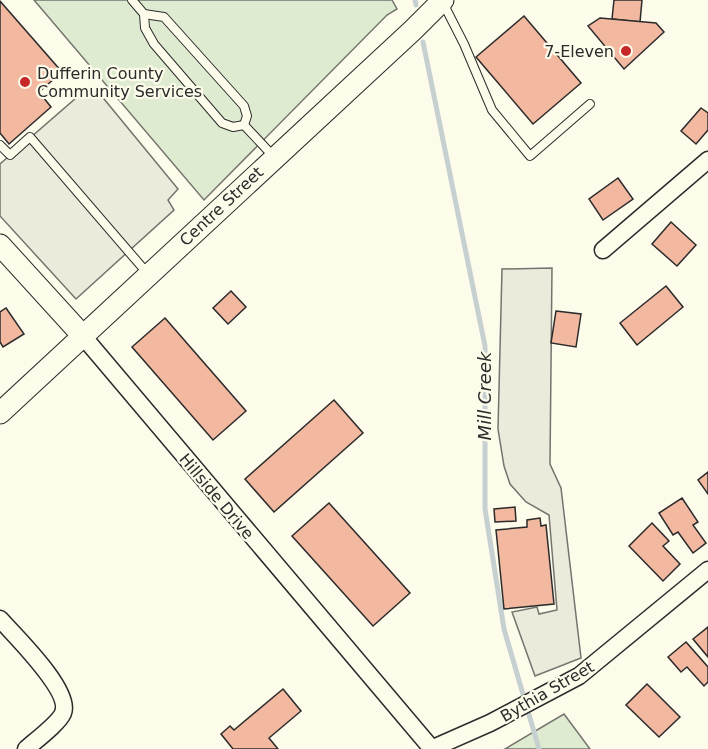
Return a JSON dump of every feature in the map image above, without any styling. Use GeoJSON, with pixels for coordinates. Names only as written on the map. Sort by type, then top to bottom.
{"type":"FeatureCollection","features":[{"type":"Feature","properties":{"kind":"street","name":"Centre Street"},"geometry":{"type":"LineString","coordinates":[[0,413],[442,0]]}},
{"type":"Feature","properties":{"kind":"street"},"geometry":{"type":"LineString","coordinates":[[603,250],[708,160]]}},
{"type":"Feature","properties":{"kind":"street","name":"Hillside Drive"},"geometry":{"type":"LineString","coordinates":[[0,245],[82,335],[431,749]]}},
{"type":"Feature","properties":{"kind":"street","name":"Bythia Street"},"geometry":{"type":"LineString","coordinates":[[431,749],[490,723],[579,676],[708,570]]}},
{"type":"Feature","properties":{"kind":"street"},"geometry":{"type":"LineString","coordinates":[[0,620],[53,679],[64,705],[62,715],[26,749]]}},
{"type":"Feature","properties":{"kind":"lane"},"geometry":{"type":"LineString","coordinates":[[132,0],[144,14],[145,28],[154,44],[222,123],[233,127],[244,125]]}},
{"type":"Feature","properties":{"kind":"lane"},"geometry":{"type":"LineString","coordinates":[[442,0],[465,44],[492,110],[530,156],[590,104]]}},
{"type":"Feature","properties":{"kind":"lane"},"geometry":{"type":"LineString","coordinates":[[144,14],[164,17],[244,106],[247,116],[244,125]]}},
{"type":"Feature","properties":{"kind":"lane"},"geometry":{"type":"LineString","coordinates":[[244,125],[274,158]]}},
{"type":"Feature","properties":{"kind":"lane"},"geometry":{"type":"LineString","coordinates":[[0,145],[10,155],[30,137],[148,274]]}},
{"type":"Feature","properties":{"kind":"green space"},"geometry":{"type":"Polygon","coordinates":[[[34,0],[392,0],[397,9],[387,15],[204,200],[34,0]]]}},
{"type":"Feature","properties":{"kind":"green space"},"geometry":{"type":"Polygon","coordinates":[[[564,714],[590,749],[505,749],[564,714]]]}},
{"type":"Feature","properties":{"kind":"shaded area"},"geometry":{"type":"Polygon","coordinates":[[[95,88],[178,189],[168,200],[174,210],[76,299],[0,216],[0,164],[83,92],[95,88]]]}},
{"type":"Feature","properties":{"kind":"shaded area"},"geometry":{"type":"Polygon","coordinates":[[[552,268],[550,464],[561,488],[581,658],[535,676],[512,612],[537,607],[539,614],[557,610],[549,515],[526,502],[510,484],[504,466],[498,429],[502,269],[552,268]]]}},
{"type":"Feature","properties":{"kind":"building","name":"7-Eleven"},"geometry":{"type":"Polygon","coordinates":[[[614,0],[642,0],[640,22],[612,19],[614,0]]]}},
{"type":"Feature","properties":{"kind":"building","name":"Dufferin County Community Services"},"geometry":{"type":"Polygon","coordinates":[[[0,1],[62,72],[39,92],[51,107],[9,144],[0,133],[0,1]]]}},
{"type":"Feature","properties":{"kind":"building"},"geometry":{"type":"Polygon","coordinates":[[[524,16],[581,83],[533,124],[476,57],[524,16]]]}},
{"type":"Feature","properties":{"kind":"building","name":"7-Eleven"},"geometry":{"type":"Polygon","coordinates":[[[600,18],[656,23],[664,32],[624,69],[588,26],[600,18]]]}},
{"type":"Feature","properties":{"kind":"building"},"geometry":{"type":"Polygon","coordinates":[[[701,108],[708,113],[708,130],[696,144],[681,131],[701,108]]]}},
{"type":"Feature","properties":{"kind":"building"},"geometry":{"type":"Polygon","coordinates":[[[618,178],[633,199],[603,220],[589,199],[618,178]]]}},
{"type":"Feature","properties":{"kind":"building"},"geometry":{"type":"Polygon","coordinates":[[[671,222],[696,245],[677,266],[652,244],[671,222]]]}},
{"type":"Feature","properties":{"kind":"building"},"geometry":{"type":"Polygon","coordinates":[[[666,286],[683,307],[637,345],[620,323],[666,286]]]}},
{"type":"Feature","properties":{"kind":"building"},"geometry":{"type":"Polygon","coordinates":[[[231,291],[246,307],[228,324],[213,308],[231,291]]]}},
{"type":"Feature","properties":{"kind":"building"},"geometry":{"type":"Polygon","coordinates":[[[6,308],[24,334],[3,347],[0,342],[0,312],[6,308]]]}},
{"type":"Feature","properties":{"kind":"building"},"geometry":{"type":"Polygon","coordinates":[[[556,311],[581,314],[576,347],[551,343],[556,311]]]}},
{"type":"Feature","properties":{"kind":"building"},"geometry":{"type":"Polygon","coordinates":[[[165,318],[246,411],[213,440],[132,347],[165,318]]]}},
{"type":"Feature","properties":{"kind":"building"},"geometry":{"type":"Polygon","coordinates":[[[334,400],[363,433],[274,512],[245,479],[334,400]]]}},
{"type":"Feature","properties":{"kind":"building"},"geometry":{"type":"Polygon","coordinates":[[[708,472],[708,494],[698,480],[708,472]]]}},
{"type":"Feature","properties":{"kind":"building"},"geometry":{"type":"Polygon","coordinates":[[[682,498],[698,522],[693,525],[706,543],[693,553],[678,532],[673,535],[659,513],[682,498]]]}},
{"type":"Feature","properties":{"kind":"building"},"geometry":{"type":"Polygon","coordinates":[[[329,503],[410,593],[373,626],[292,536],[329,503]]]}},
{"type":"Feature","properties":{"kind":"building"},"geometry":{"type":"Polygon","coordinates":[[[515,507],[516,521],[495,522],[494,509],[515,507]]]}},
{"type":"Feature","properties":{"kind":"building"},"geometry":{"type":"Polygon","coordinates":[[[540,518],[541,526],[546,525],[554,604],[504,609],[496,530],[527,527],[527,520],[540,518]]]}},
{"type":"Feature","properties":{"kind":"building"},"geometry":{"type":"Polygon","coordinates":[[[652,523],[669,541],[663,546],[680,564],[663,581],[629,546],[652,523]]]}},
{"type":"Feature","properties":{"kind":"building"},"geometry":{"type":"Polygon","coordinates":[[[708,627],[708,657],[693,639],[708,627]]]}},
{"type":"Feature","properties":{"kind":"building"},"geometry":{"type":"Polygon","coordinates":[[[686,642],[708,667],[708,682],[704,686],[687,667],[681,672],[668,657],[686,642]]]}},
{"type":"Feature","properties":{"kind":"building"},"geometry":{"type":"Polygon","coordinates":[[[647,684],[680,717],[659,737],[626,705],[647,684]]]}},
{"type":"Feature","properties":{"kind":"building"},"geometry":{"type":"Polygon","coordinates":[[[283,689],[301,711],[269,738],[278,749],[233,749],[221,734],[230,726],[234,730],[283,689]]]}},
{"type":"Feature","properties":{"kind":"waterway","name":"Mill Creek"},"geometry":{"type":"LineString","coordinates":[[415,0],[416,5]]}},
{"type":"Feature","properties":{"kind":"waterway","name":"Mill Creek"},"geometry":{"type":"LineString","coordinates":[[423,42],[485,346],[485,509],[504,629],[539,749]]}},
{"type":"Feature","properties":{"kind":"place","name":"7-Eleven"},"geometry":{"type":"Point","coordinates":[626,51]}},
{"type":"Feature","properties":{"kind":"place","name":"Dufferin County Community Services"},"geometry":{"type":"Point","coordinates":[25,82]}}]}
